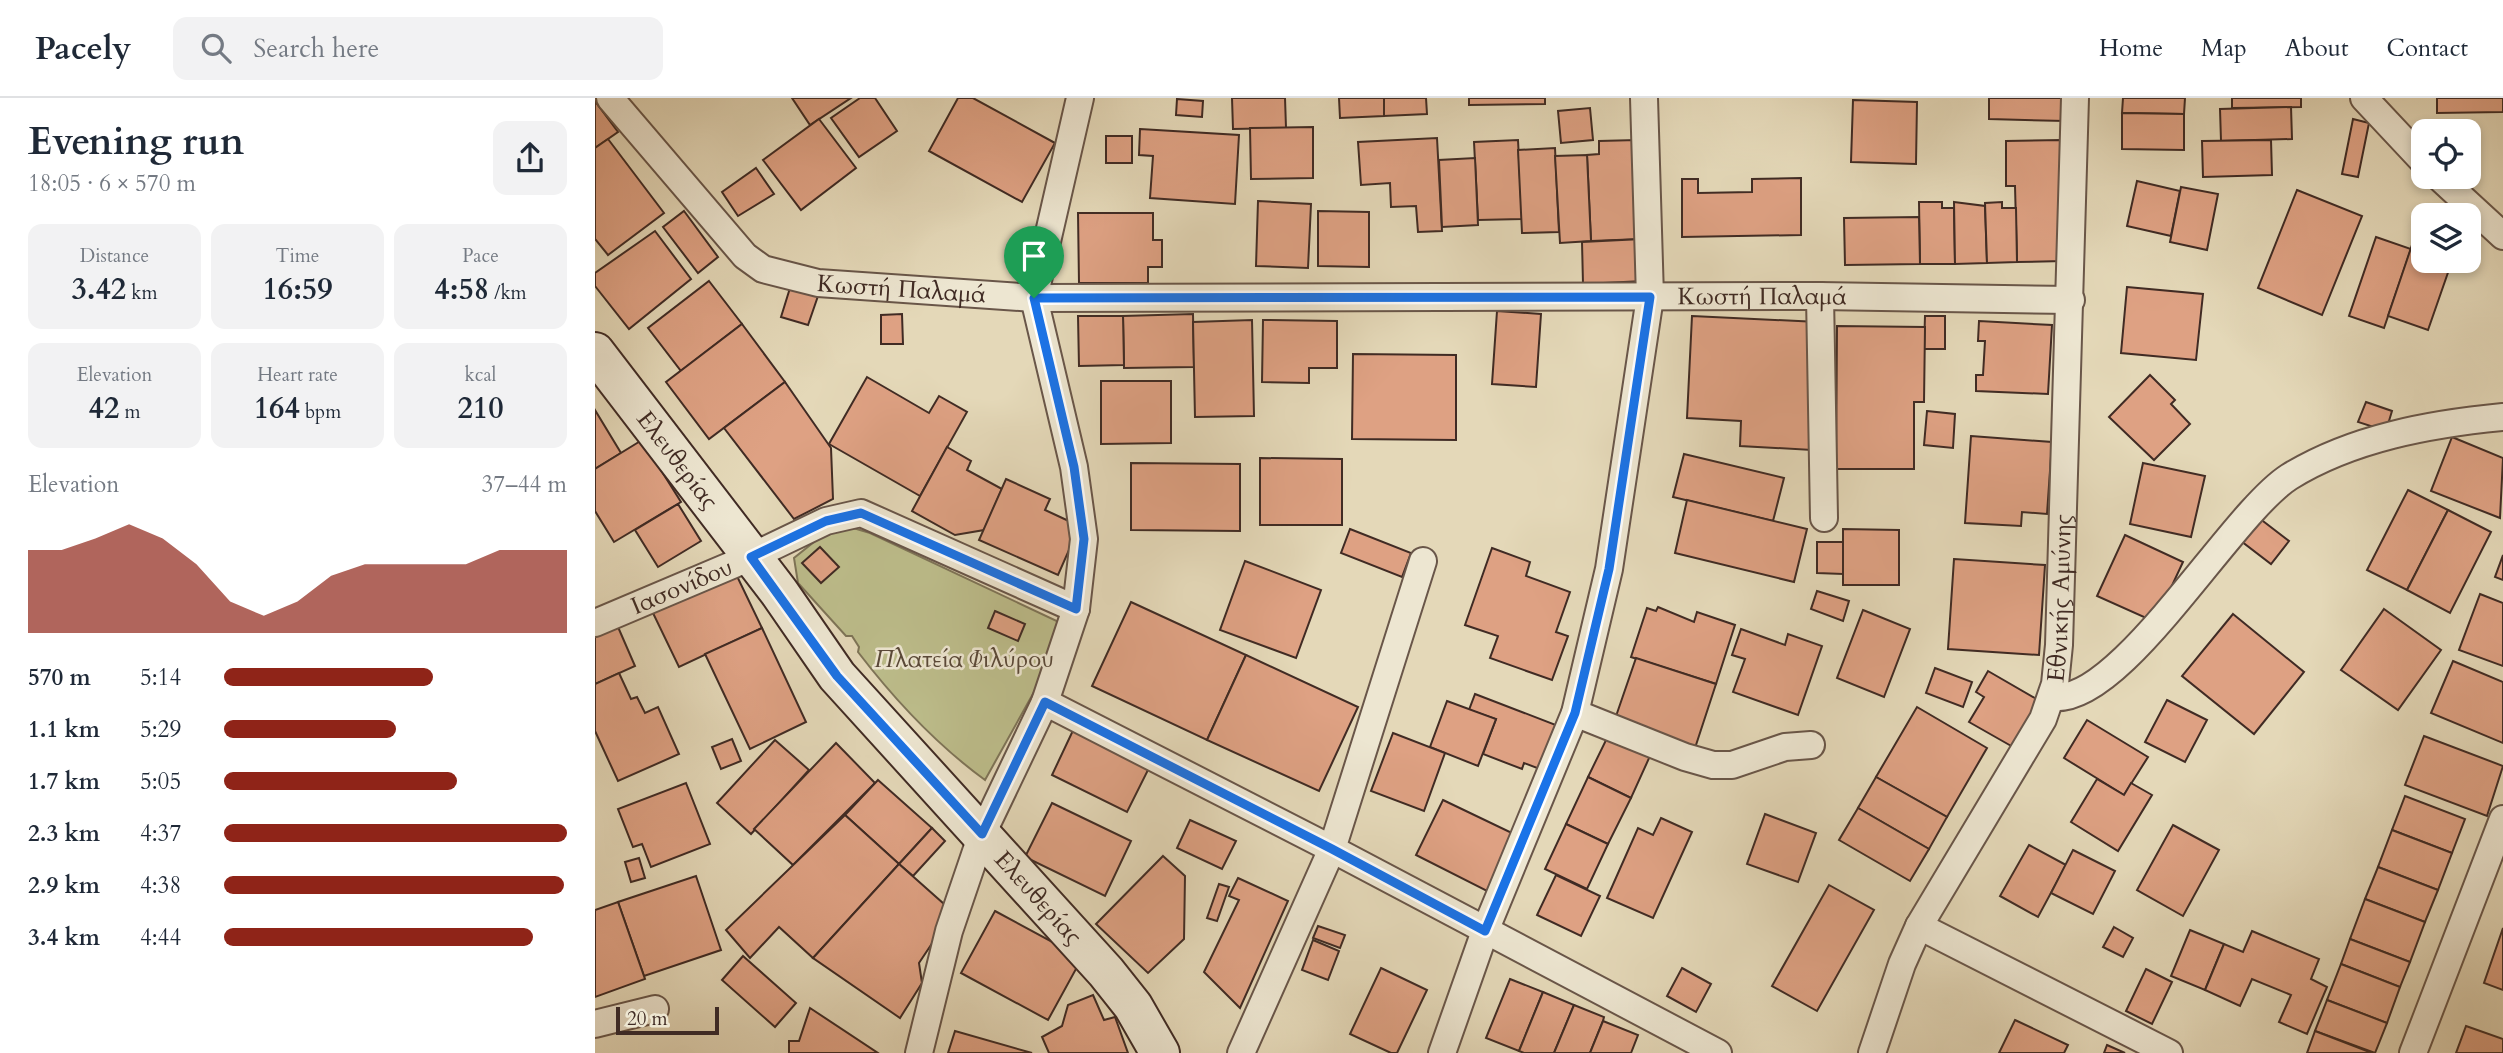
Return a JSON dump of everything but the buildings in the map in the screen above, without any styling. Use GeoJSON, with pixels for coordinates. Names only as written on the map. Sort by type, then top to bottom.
{"type":"FeatureCollection","features":[{"type":"Feature","properties":{"kind":"street","name":"Κωστή Παλαμά"},"geometry":{"type":"LineString","coordinates":[[610,98],[745,256],[763,269],[818,283],[1034,298],[1821,296],[2071,300]]}},
{"type":"Feature","properties":{"kind":"street"},"geometry":{"type":"LineString","coordinates":[[919,1053],[949,931],[982,834],[1045,702],[1076,609],[1083,527],[1074,467],[1034,298],[1080,98]]}},
{"type":"Feature","properties":{"kind":"street"},"geometry":{"type":"LineString","coordinates":[[1442,1053],[1485,931],[1575,713],[1609,569],[1650,297],[1644,98]]}},
{"type":"Feature","properties":{"kind":"street","name":"Εθνικής Αμύνης"},"geometry":{"type":"LineString","coordinates":[[1872,1053],[1902,964],[1919,926],[2022,757],[2052,697],[2059,645],[2075,98]]}},
{"type":"Feature","properties":{"kind":"street"},"geometry":{"type":"LineString","coordinates":[[2364,98],[2411,148]]}},
{"type":"Feature","properties":{"kind":"street"},"geometry":{"type":"LineString","coordinates":[[2452,189],[2503,236]]}},
{"type":"Feature","properties":{"kind":"street"},"geometry":{"type":"LineString","coordinates":[[1821,296],[1824,518]]}},
{"type":"Feature","properties":{"kind":"street","name":"Ελευθερίας"},"geometry":{"type":"LineString","coordinates":[[595,352],[751,557],[837,676],[1106,972],[1133,1006],[1160,1053]]}},
{"type":"Feature","properties":{"kind":"street"},"geometry":{"type":"LineString","coordinates":[[2052,697],[2068,698],[2084,691],[2121,660],[2168,613],[2255,506],[2288,478],[2318,461],[2397,434],[2455,422],[2503,417]]}},
{"type":"Feature","properties":{"kind":"street","name":"Ιασονίδου"},"geometry":{"type":"LineString","coordinates":[[595,623],[751,557],[826,521],[861,513],[1076,609]]}},
{"type":"Feature","properties":{"kind":"street"},"geometry":{"type":"LineString","coordinates":[[1241,1053],[1332,849],[1423,561]]}},
{"type":"Feature","properties":{"kind":"street"},"geometry":{"type":"LineString","coordinates":[[1045,702],[1332,849],[1718,1053]]}},
{"type":"Feature","properties":{"kind":"street"},"geometry":{"type":"LineString","coordinates":[[1575,713],[1685,757],[1713,765],[1732,765],[1785,747],[1811,745]]}},
{"type":"Feature","properties":{"kind":"street"},"geometry":{"type":"LineString","coordinates":[[2413,1053],[2503,819]]}},
{"type":"Feature","properties":{"kind":"street"},"geometry":{"type":"LineString","coordinates":[[1919,926],[2169,1053]]}},
{"type":"Feature","properties":{"kind":"street"},"geometry":{"type":"LineString","coordinates":[[595,1024],[655,1009]]}},
{"type":"Feature","properties":{"kind":"green space","name":"Πλατεία Φιλύρου"},"geometry":{"type":"Polygon","coordinates":[[[850,527],[870,533],[1061,623],[1039,683],[985,780],[950,752],[917,720],[858,652],[859,647],[852,636],[846,636],[798,583],[794,558],[824,534],[850,527]]]}},
{"type":"Feature","properties":{"kind":"route"},"geometry":{"type":"LineString","coordinates":[[1650,297],[1609,569],[1575,713],[1485,931],[1332,849],[1045,702],[982,834],[837,676],[779,592],[751,557],[826,521],[861,513],[1076,609],[1084,539],[1074,467],[1034,298],[1650,297]]}}]}
